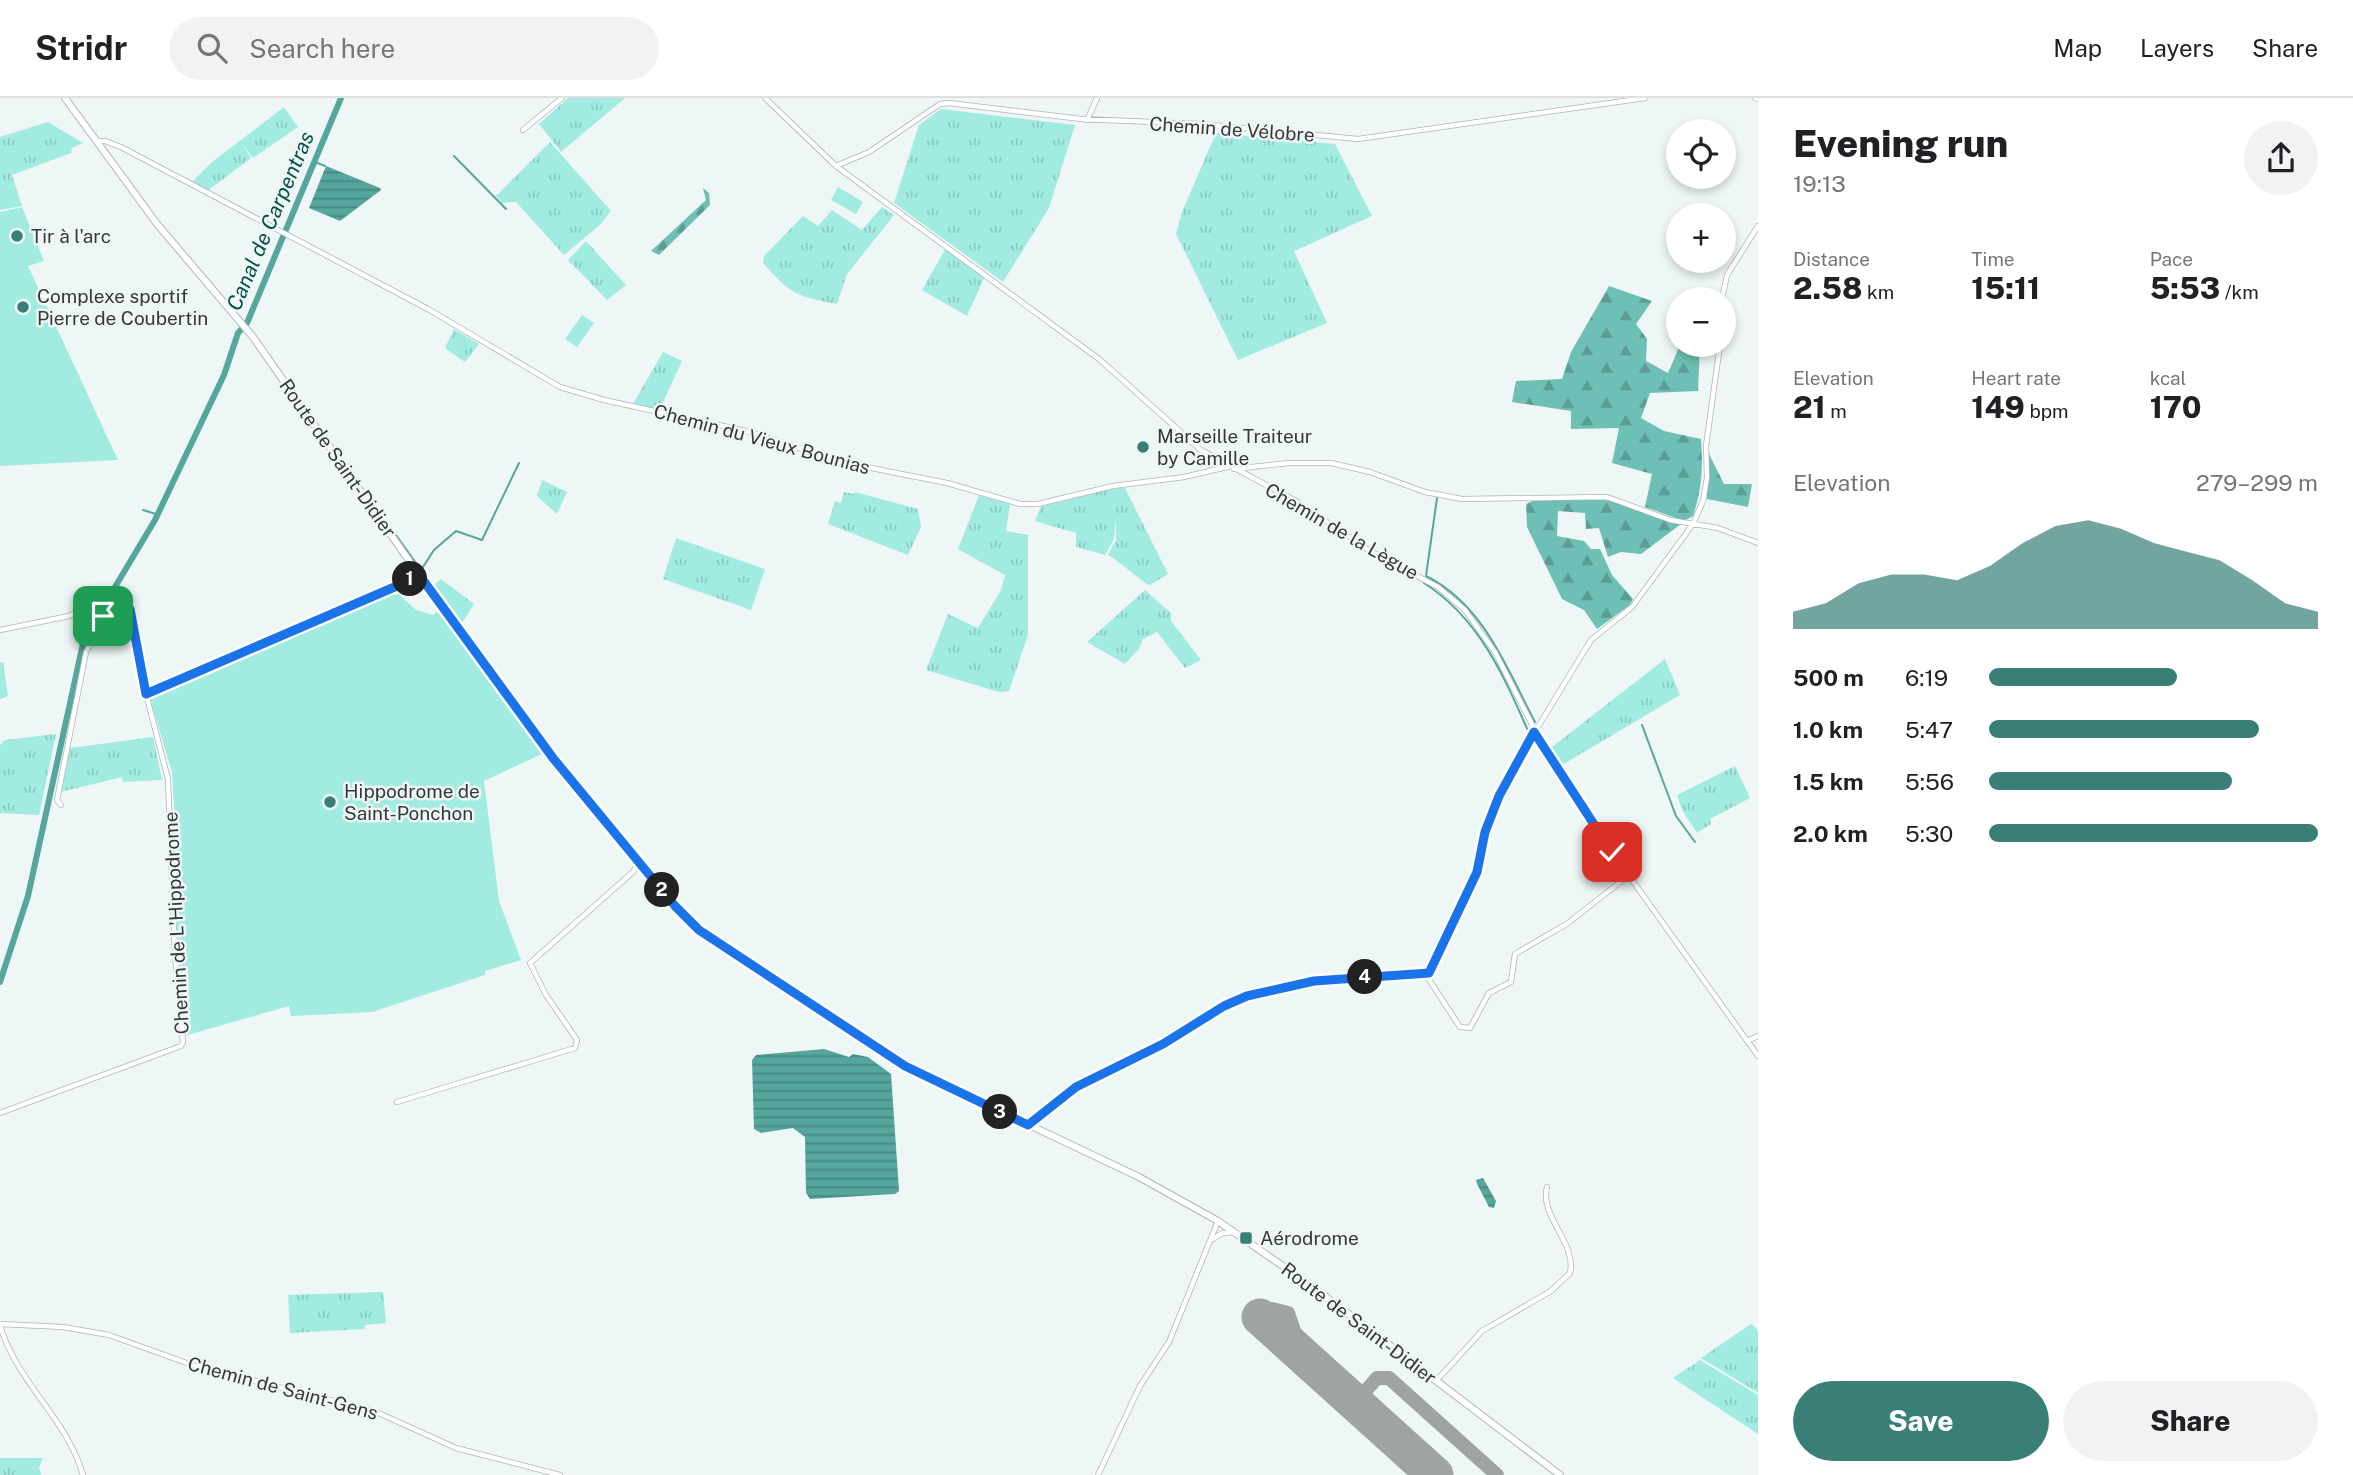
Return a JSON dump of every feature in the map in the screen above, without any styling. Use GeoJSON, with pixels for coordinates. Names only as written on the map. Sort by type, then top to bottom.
{"type":"FeatureCollection","features":[{"type":"Feature","properties":{"kind":"main road","name":"Route de Saint-Didier"},"geometry":{"type":"LineString","coordinates":[[65,98],[157,224],[241,320],[531,729],[693,924],[747,964],[905,1066],[1160,1188],[1236,1232],[1560,1475]]}},
{"type":"Feature","properties":{"kind":"street"},"geometry":{"type":"LineString","coordinates":[[523,130],[562,98]]}},
{"type":"Feature","properties":{"kind":"street","name":"Chemin de la Lègue"},"geometry":{"type":"LineString","coordinates":[[765,98],[836,166],[1099,359],[1201,450],[1296,501],[1370,551],[1449,594],[1465,610],[1495,652],[1534,732],[1628,876],[1758,1055]]}},
{"type":"Feature","properties":{"kind":"street"},"geometry":{"type":"LineString","coordinates":[[1087,120],[1097,98]]}},
{"type":"Feature","properties":{"kind":"street","name":"Chemin de Vélobre"},"geometry":{"type":"LineString","coordinates":[[836,166],[869,152],[940,104],[1087,120],[1201,124],[1358,139],[1644,98]]}},
{"type":"Feature","properties":{"kind":"street","name":"Chemin du Vieux Bounias"},"geometry":{"type":"LineString","coordinates":[[96,141],[105,141],[121,147],[289,235],[345,268],[428,309],[560,387],[604,400],[755,433],[846,463],[947,483],[1029,504],[1231,468],[1331,463],[1351,466],[1410,488],[1444,496],[1481,500],[1592,495],[1758,542]]}},
{"type":"Feature","properties":{"kind":"street"},"geometry":{"type":"LineString","coordinates":[[1724,287],[1727,275],[1758,226]]}},
{"type":"Feature","properties":{"kind":"street"},"geometry":{"type":"LineString","coordinates":[[1028,1125],[1076,1087],[1163,1044],[1224,1006],[1247,996],[1314,981],[1429,973],[1477,872],[1485,832],[1499,796],[1534,732],[1591,640],[1632,607],[1693,524],[1703,501],[1707,478],[1706,446],[1718,357]]}},
{"type":"Feature","properties":{"kind":"street"},"geometry":{"type":"LineString","coordinates":[[1746,538],[1758,535]]}},
{"type":"Feature","properties":{"kind":"street"},"geometry":{"type":"LineString","coordinates":[[0,630],[69,616],[100,602],[130,609],[146,694],[420,576]]}},
{"type":"Feature","properties":{"kind":"street"},"geometry":{"type":"LineString","coordinates":[[61,805],[57,800],[60,775],[86,652],[109,606]]}},
{"type":"Feature","properties":{"kind":"street","name":"Chemin de L'Hippodrome"},"geometry":{"type":"LineString","coordinates":[[0,1113],[183,1044],[176,970],[168,779],[146,694]]}},
{"type":"Feature","properties":{"kind":"street"},"geometry":{"type":"LineString","coordinates":[[397,1102],[575,1048],[577,1040],[547,995],[530,963],[633,872],[639,862]]}},
{"type":"Feature","properties":{"kind":"street"},"geometry":{"type":"LineString","coordinates":[[1427,978],[1453,1019],[1460,1027],[1470,1028],[1489,993],[1511,982],[1515,954],[1568,923],[1628,876]]}},
{"type":"Feature","properties":{"kind":"street"},"geometry":{"type":"LineString","coordinates":[[1747,1041],[1758,1036]]}},
{"type":"Feature","properties":{"kind":"street"},"geometry":{"type":"LineString","coordinates":[[1436,1381],[1482,1331],[1550,1291],[1570,1273],[1570,1255],[1546,1205],[1547,1187]]}},
{"type":"Feature","properties":{"kind":"street"},"geometry":{"type":"LineString","coordinates":[[1098,1475],[1140,1386],[1169,1342],[1220,1222]]}},
{"type":"Feature","properties":{"kind":"street"},"geometry":{"type":"LineString","coordinates":[[1214,1238],[1236,1232]]}},
{"type":"Feature","properties":{"kind":"street"},"geometry":{"type":"LineString","coordinates":[[0,1324],[5,1341],[33,1388],[71,1441],[83,1475]]}},
{"type":"Feature","properties":{"kind":"street","name":"Chemin de Saint-Gens"},"geometry":{"type":"LineString","coordinates":[[0,1324],[63,1327],[109,1335],[195,1366],[374,1411],[456,1448],[560,1475]]}},
{"type":"Feature","properties":{"kind":"green space"},"geometry":{"type":"Polygon","coordinates":[[[568,98],[625,98],[561,152],[539,124],[568,98]]]}},
{"type":"Feature","properties":{"kind":"green space"},"geometry":{"type":"Polygon","coordinates":[[[284,107],[298,127],[253,158],[242,143],[251,158],[206,192],[191,183],[212,162],[284,107]]]}},
{"type":"Feature","properties":{"kind":"green space"},"geometry":{"type":"Polygon","coordinates":[[[941,109],[1075,125],[1049,208],[1003,282],[894,203],[919,125],[941,109]]]}},
{"type":"Feature","properties":{"kind":"green space"},"geometry":{"type":"Polygon","coordinates":[[[48,122],[83,143],[72,148],[71,153],[12,175],[22,206],[0,210],[0,137],[48,122]]]}},
{"type":"Feature","properties":{"kind":"green space"},"geometry":{"type":"Polygon","coordinates":[[[1216,133],[1335,144],[1372,216],[1294,251],[1327,323],[1238,360],[1176,234],[1182,212],[1216,133]]]}},
{"type":"Feature","properties":{"kind":"green space"},"geometry":{"type":"Polygon","coordinates":[[[550,142],[611,211],[600,225],[564,255],[516,202],[502,203],[496,196],[550,142]]]}},
{"type":"Feature","properties":{"kind":"green space"},"geometry":{"type":"Polygon","coordinates":[[[838,187],[863,202],[856,214],[831,200],[838,187]]]}},
{"type":"Feature","properties":{"kind":"green space"},"geometry":{"type":"Polygon","coordinates":[[[703,188],[709,193],[710,205],[659,255],[651,251],[706,200],[703,188]]]}},
{"type":"Feature","properties":{"kind":"green space","name":"Complexe sportif Pierre de Coubertin"},"geometry":{"type":"Polygon","coordinates":[[[22,207],[44,261],[28,266],[118,460],[0,466],[0,212],[22,207]]]}},
{"type":"Feature","properties":{"kind":"green space"},"geometry":{"type":"Polygon","coordinates":[[[882,207],[894,215],[847,274],[837,304],[795,292],[763,263],[764,256],[803,216],[818,226],[832,210],[862,230],[882,207]]]}},
{"type":"Feature","properties":{"kind":"green space"},"geometry":{"type":"Polygon","coordinates":[[[586,241],[626,285],[607,300],[568,260],[586,241]]]}},
{"type":"Feature","properties":{"kind":"green space"},"geometry":{"type":"Polygon","coordinates":[[[946,248],[985,276],[967,316],[922,290],[946,248]]]}},
{"type":"Feature","properties":{"kind":"green space"},"geometry":{"type":"Polygon","coordinates":[[[1609,286],[1652,301],[1636,324],[1647,339],[1646,361],[1668,373],[1675,357],[1699,357],[1698,391],[1650,393],[1641,418],[1664,431],[1701,439],[1702,469],[1693,516],[1684,521],[1645,507],[1652,474],[1612,463],[1619,428],[1571,429],[1571,411],[1512,402],[1516,381],[1562,379],[1571,352],[1609,286]]]}},
{"type":"Feature","properties":{"kind":"green space"},"geometry":{"type":"Polygon","coordinates":[[[582,315],[594,323],[577,347],[565,339],[582,315]]]}},
{"type":"Feature","properties":{"kind":"green space"},"geometry":{"type":"Polygon","coordinates":[[[454,329],[479,344],[465,362],[445,348],[454,329]]]}},
{"type":"Feature","properties":{"kind":"green space"},"geometry":{"type":"Polygon","coordinates":[[[663,352],[682,361],[659,411],[633,404],[663,352]]]}},
{"type":"Feature","properties":{"kind":"green space"},"geometry":{"type":"Polygon","coordinates":[[[1709,454],[1724,484],[1752,484],[1748,507],[1707,499],[1709,454]]]}},
{"type":"Feature","properties":{"kind":"green space"},"geometry":{"type":"Polygon","coordinates":[[[542,480],[567,492],[557,514],[537,496],[542,480]]]}},
{"type":"Feature","properties":{"kind":"green space"},"geometry":{"type":"Polygon","coordinates":[[[1125,488],[1168,574],[1150,585],[1108,555],[1116,540],[1116,518],[1114,539],[1105,555],[1076,547],[1076,533],[1035,521],[1041,506],[1125,488]]]}},
{"type":"Feature","properties":{"kind":"green space"},"geometry":{"type":"Polygon","coordinates":[[[844,492],[855,492],[918,509],[921,527],[908,555],[828,524],[835,501],[841,503],[844,492]]]}},
{"type":"Feature","properties":{"kind":"green space"},"geometry":{"type":"Polygon","coordinates":[[[979,495],[1010,504],[1006,531],[1028,535],[1028,635],[1009,691],[999,692],[926,670],[948,614],[978,628],[1001,590],[1005,575],[958,549],[979,495]]]}},
{"type":"Feature","properties":{"kind":"green space"},"geometry":{"type":"Polygon","coordinates":[[[1590,497],[1624,504],[1681,524],[1641,554],[1621,552],[1608,557],[1599,528],[1586,529],[1585,513],[1558,511],[1557,536],[1584,541],[1591,549],[1600,549],[1612,575],[1633,599],[1630,605],[1597,629],[1584,610],[1562,599],[1527,527],[1526,504],[1537,499],[1590,497]]]}},
{"type":"Feature","properties":{"kind":"green space"},"geometry":{"type":"Polygon","coordinates":[[[676,538],[765,569],[751,610],[663,579],[676,538]]]}},
{"type":"Feature","properties":{"kind":"green space"},"geometry":{"type":"Polygon","coordinates":[[[441,579],[474,604],[460,626],[432,587],[441,579]]]}},
{"type":"Feature","properties":{"kind":"green space","name":"Hippodrome de Saint-Ponchon"},"geometry":{"type":"Polygon","coordinates":[[[392,588],[416,610],[433,615],[438,611],[544,753],[484,781],[499,901],[521,960],[485,971],[485,975],[372,1012],[291,1016],[289,1006],[184,1036],[176,910],[180,908],[172,772],[150,699],[154,694],[392,588]]]}},
{"type":"Feature","properties":{"kind":"green space"},"geometry":{"type":"Polygon","coordinates":[[[1145,590],[1171,613],[1171,621],[1201,660],[1185,668],[1157,632],[1143,639],[1139,649],[1125,664],[1087,642],[1145,590]]]}},
{"type":"Feature","properties":{"kind":"green space"},"geometry":{"type":"Polygon","coordinates":[[[1665,659],[1680,695],[1562,765],[1552,747],[1665,659]]]}},
{"type":"Feature","properties":{"kind":"green space"},"geometry":{"type":"Polygon","coordinates":[[[3,662],[8,696],[0,699],[0,663],[3,662]]]}},
{"type":"Feature","properties":{"kind":"green space"},"geometry":{"type":"Polygon","coordinates":[[[56,734],[39,815],[0,813],[0,745],[5,740],[56,734]]]}},
{"type":"Feature","properties":{"kind":"green space"},"geometry":{"type":"Polygon","coordinates":[[[153,737],[162,780],[123,782],[122,777],[61,792],[70,748],[153,737]]]}},
{"type":"Feature","properties":{"kind":"green space"},"geometry":{"type":"Polygon","coordinates":[[[1735,766],[1750,798],[1710,819],[1711,824],[1697,833],[1682,810],[1677,795],[1735,766]]]}},
{"type":"Feature","properties":{"kind":"green space"},"geometry":{"type":"Polygon","coordinates":[[[383,1292],[386,1323],[365,1325],[365,1329],[290,1333],[288,1295],[383,1292]]]}},
{"type":"Feature","properties":{"kind":"green space"},"geometry":{"type":"Polygon","coordinates":[[[1751,1324],[1758,1330],[1758,1393],[1701,1358],[1751,1324]]]}},
{"type":"Feature","properties":{"kind":"green space"},"geometry":{"type":"Polygon","coordinates":[[[1700,1360],[1758,1395],[1758,1434],[1673,1378],[1700,1360]]]}},
{"type":"Feature","properties":{"kind":"green space"},"geometry":{"type":"Polygon","coordinates":[[[0,1458],[43,1458],[39,1468],[41,1475],[0,1475],[0,1458]]]}},
{"type":"Feature","properties":{"kind":"shaded area"},"geometry":{"type":"Polygon","coordinates":[[[326,166],[381,190],[340,221],[309,208],[326,166]]]}},
{"type":"Feature","properties":{"kind":"shaded area"},"geometry":{"type":"Polygon","coordinates":[[[824,1049],[849,1057],[853,1054],[868,1057],[891,1074],[899,1191],[895,1194],[810,1199],[806,1193],[805,1137],[793,1128],[761,1133],[754,1129],[752,1060],[756,1055],[824,1049]]]}},
{"type":"Feature","properties":{"kind":"shaded area"},"geometry":{"type":"Polygon","coordinates":[[[1483,1178],[1496,1201],[1494,1208],[1489,1207],[1477,1184],[1476,1180],[1483,1178]]]}},
{"type":"Feature","properties":{"kind":"waterway","name":"Canal de Carpentras"},"geometry":{"type":"LineString","coordinates":[[0,982],[28,896],[84,639],[155,520],[224,375],[238,333],[247,323],[341,98]]}},
{"type":"Feature","properties":{"kind":"waterway"},"geometry":{"type":"LineString","coordinates":[[454,156],[506,209]]}},
{"type":"Feature","properties":{"kind":"waterway"},"geometry":{"type":"LineString","coordinates":[[315,162],[325,166]]}},
{"type":"Feature","properties":{"kind":"waterway"},"geometry":{"type":"LineString","coordinates":[[375,506],[421,570],[434,550],[456,531],[482,540],[519,463]]}},
{"type":"Feature","properties":{"kind":"waterway"},"geometry":{"type":"LineString","coordinates":[[1437,498],[1426,576],[1446,588],[1479,621],[1504,660],[1535,722]]}},
{"type":"Feature","properties":{"kind":"waterway"},"geometry":{"type":"LineString","coordinates":[[143,510],[156,514]]}},
{"type":"Feature","properties":{"kind":"waterway"},"geometry":{"type":"LineString","coordinates":[[1424,583],[1443,597],[1475,631],[1510,690],[1529,733]]}},
{"type":"Feature","properties":{"kind":"waterway"},"geometry":{"type":"LineString","coordinates":[[1642,725],[1676,816],[1695,842]]}},
{"type":"Feature","properties":{"kind":"waterway"},"geometry":{"type":"LineString","coordinates":[[1539,731],[1560,764]]}},
{"type":"Feature","properties":{"kind":"taxiway"},"geometry":{"type":"LineString","coordinates":[[1264,1321],[1272,1309],[1288,1313],[1303,1357]]}},
{"type":"Feature","properties":{"kind":"taxiway"},"geometry":{"type":"LineString","coordinates":[[1355,1403],[1377,1378],[1389,1378],[1497,1475]]}},
{"type":"Feature","properties":{"kind":"runway"},"geometry":{"type":"LineString","coordinates":[[1260,1317],[1435,1475]]}},
{"type":"Feature","properties":{"kind":"place","name":"Tir à l'arc"},"geometry":{"type":"Point","coordinates":[17,236]}},
{"type":"Feature","properties":{"kind":"place","name":"Complexe sportif Pierre de Coubertin"},"geometry":{"type":"Point","coordinates":[23,307]}},
{"type":"Feature","properties":{"kind":"place","name":"Marseille Traiteur by Camille"},"geometry":{"type":"Point","coordinates":[1143,447]}},
{"type":"Feature","properties":{"kind":"place","name":"Hippodrome de Saint-Ponchon"},"geometry":{"type":"Point","coordinates":[330,802]}},
{"type":"Feature","properties":{"kind":"place","name":"Aérodrome"},"geometry":{"type":"Point","coordinates":[1246,1238]}},
{"type":"Feature","properties":{"kind":"route"},"geometry":{"type":"LineString","coordinates":[[103,616],[110,607],[130,609],[146,694],[420,576],[553,758],[675,906],[699,930],[883,1053],[940,1084],[1028,1125],[1076,1087],[1163,1044],[1224,1006],[1247,996],[1278,986],[1314,981],[1429,973],[1458,907],[1477,872],[1485,832],[1499,796],[1534,732],[1612,852]]}}]}
